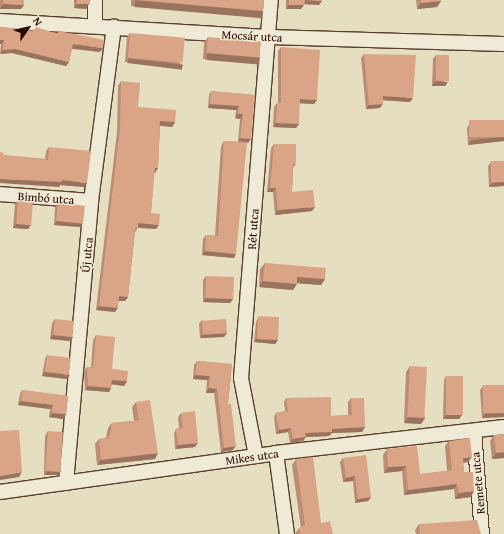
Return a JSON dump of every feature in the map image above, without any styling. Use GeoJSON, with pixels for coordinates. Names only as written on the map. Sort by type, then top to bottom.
{"type":"FeatureCollection","features":[{"type":"Feature","properties":{"kind":"street"},"geometry":{"type":"LineString","coordinates":[[95,0],[95,26]]}},
{"type":"Feature","properties":{"kind":"street","name":"Rét utca"},"geometry":{"type":"LineString","coordinates":[[256,456],[242,378],[270,0]]}},
{"type":"Feature","properties":{"kind":"street","name":"Mocsár utca"},"geometry":{"type":"LineString","coordinates":[[0,21],[268,37],[504,44]]}},
{"type":"Feature","properties":{"kind":"street","name":"Új utca"},"geometry":{"type":"LineString","coordinates":[[66,483],[91,201],[114,27]]}},
{"type":"Feature","properties":{"kind":"street","name":"Bimbó utca"},"geometry":{"type":"LineString","coordinates":[[0,194],[91,201]]}},
{"type":"Feature","properties":{"kind":"street","name":"Mikes utca"},"geometry":{"type":"LineString","coordinates":[[0,492],[276,453],[504,427]]}},
{"type":"Feature","properties":{"kind":"street","name":"Remete utca"},"geometry":{"type":"LineString","coordinates":[[474,431],[482,534]]}},
{"type":"Feature","properties":{"kind":"street"},"geometry":{"type":"LineString","coordinates":[[276,453],[287,534]]}},
{"type":"Feature","properties":{"kind":"building"},"geometry":{"type":"Polygon","coordinates":[[[3,0],[24,0],[24,5],[3,4],[3,0]]]}},
{"type":"Feature","properties":{"kind":"building"},"geometry":{"type":"Polygon","coordinates":[[[77,0],[90,0],[90,4],[77,4],[77,0]]]}},
{"type":"Feature","properties":{"kind":"building"},"geometry":{"type":"Polygon","coordinates":[[[136,0],[264,0],[263,11],[136,0]]]}},
{"type":"Feature","properties":{"kind":"building"},"geometry":{"type":"Polygon","coordinates":[[[289,0],[305,0],[304,5],[289,5],[289,0]]]}},
{"type":"Feature","properties":{"kind":"building"},"geometry":{"type":"Polygon","coordinates":[[[421,0],[441,0],[441,1],[421,3],[421,0]]]}},
{"type":"Feature","properties":{"kind":"building"},"geometry":{"type":"Polygon","coordinates":[[[0,27],[33,31],[36,27],[58,34],[59,31],[104,40],[103,48],[73,44],[69,62],[15,49],[3,50],[4,40],[0,40],[0,27]]]}},
{"type":"Feature","properties":{"kind":"building"},"geometry":{"type":"Polygon","coordinates":[[[130,33],[185,38],[183,63],[128,58],[130,33]]]}},
{"type":"Feature","properties":{"kind":"building"},"geometry":{"type":"Polygon","coordinates":[[[208,37],[261,42],[259,58],[207,53],[208,37]]]}},
{"type":"Feature","properties":{"kind":"building"},"geometry":{"type":"Polygon","coordinates":[[[281,47],[320,50],[317,100],[300,99],[299,124],[276,123],[277,103],[281,103],[281,47]]]}},
{"type":"Feature","properties":{"kind":"building"},"geometry":{"type":"Polygon","coordinates":[[[364,54],[416,55],[413,98],[383,96],[383,104],[369,105],[364,54]]]}},
{"type":"Feature","properties":{"kind":"building"},"geometry":{"type":"Polygon","coordinates":[[[436,55],[449,55],[449,81],[436,81],[436,55]]]}},
{"type":"Feature","properties":{"kind":"building"},"geometry":{"type":"Polygon","coordinates":[[[121,81],[140,83],[138,107],[176,110],[175,122],[160,121],[158,168],[155,168],[151,213],[160,214],[159,225],[138,223],[138,228],[135,228],[128,297],[119,296],[118,308],[99,306],[120,128],[121,81]]]}},
{"type":"Feature","properties":{"kind":"building"},"geometry":{"type":"Polygon","coordinates":[[[211,91],[255,95],[251,139],[240,138],[243,114],[238,114],[239,106],[210,104],[211,91]]]}},
{"type":"Feature","properties":{"kind":"building"},"geometry":{"type":"Polygon","coordinates":[[[469,120],[504,120],[504,137],[469,137],[469,120]]]}},
{"type":"Feature","properties":{"kind":"building"},"geometry":{"type":"Polygon","coordinates":[[[224,141],[247,142],[236,254],[205,251],[206,235],[218,236],[224,141]]]}},
{"type":"Feature","properties":{"kind":"building"},"geometry":{"type":"Polygon","coordinates":[[[274,144],[296,144],[296,164],[293,164],[292,192],[313,190],[315,207],[278,210],[276,188],[270,188],[274,144]]]}},
{"type":"Feature","properties":{"kind":"building"},"geometry":{"type":"Polygon","coordinates":[[[49,147],[91,151],[87,183],[62,180],[62,182],[0,179],[0,152],[4,153],[3,155],[48,160],[49,147]]]}},
{"type":"Feature","properties":{"kind":"building"},"geometry":{"type":"Polygon","coordinates":[[[491,161],[504,161],[504,182],[491,182],[491,161]]]}},
{"type":"Feature","properties":{"kind":"building"},"geometry":{"type":"Polygon","coordinates":[[[18,200],[33,201],[31,225],[16,224],[18,200]]]}},
{"type":"Feature","properties":{"kind":"building"},"geometry":{"type":"Polygon","coordinates":[[[58,203],[85,206],[83,224],[56,221],[58,203]]]}},
{"type":"Feature","properties":{"kind":"building"},"geometry":{"type":"Polygon","coordinates":[[[265,263],[326,268],[325,279],[297,277],[297,284],[263,281],[265,263]]]}},
{"type":"Feature","properties":{"kind":"building"},"geometry":{"type":"Polygon","coordinates":[[[206,276],[234,277],[233,299],[205,298],[206,276]]]}},
{"type":"Feature","properties":{"kind":"building"},"geometry":{"type":"Polygon","coordinates":[[[258,316],[279,317],[278,340],[257,339],[258,316]]]}},
{"type":"Feature","properties":{"kind":"building"},"geometry":{"type":"Polygon","coordinates":[[[55,319],[74,321],[72,337],[53,335],[55,319]]]}},
{"type":"Feature","properties":{"kind":"building"},"geometry":{"type":"Polygon","coordinates":[[[226,319],[227,333],[203,335],[202,321],[226,319]]]}},
{"type":"Feature","properties":{"kind":"building"},"geometry":{"type":"Polygon","coordinates":[[[96,335],[115,337],[112,369],[128,371],[127,381],[112,380],[111,388],[88,386],[87,367],[93,367],[96,335]]]}},
{"type":"Feature","properties":{"kind":"building"},"geometry":{"type":"Polygon","coordinates":[[[47,355],[71,358],[69,375],[45,372],[47,355]]]}},
{"type":"Feature","properties":{"kind":"building"},"geometry":{"type":"Polygon","coordinates":[[[197,361],[232,364],[228,404],[231,404],[236,446],[224,448],[217,389],[209,388],[210,376],[195,375],[197,361]]]}},
{"type":"Feature","properties":{"kind":"building"},"geometry":{"type":"Polygon","coordinates":[[[410,366],[427,367],[424,418],[407,417],[410,366]]]}},
{"type":"Feature","properties":{"kind":"building"},"geometry":{"type":"Polygon","coordinates":[[[446,376],[463,376],[463,415],[446,415],[446,376]]]}},
{"type":"Feature","properties":{"kind":"building"},"geometry":{"type":"Polygon","coordinates":[[[483,385],[504,385],[504,413],[483,413],[483,385]]]}},
{"type":"Feature","properties":{"kind":"building"},"geometry":{"type":"Polygon","coordinates":[[[22,390],[68,396],[66,414],[52,413],[53,405],[21,401],[22,390]]]}},
{"type":"Feature","properties":{"kind":"building"},"geometry":{"type":"Polygon","coordinates":[[[331,397],[331,416],[352,415],[351,398],[364,398],[365,427],[332,429],[332,432],[305,433],[306,437],[293,439],[291,428],[279,430],[276,413],[288,411],[286,398],[331,397]]]}},
{"type":"Feature","properties":{"kind":"building"},"geometry":{"type":"Polygon","coordinates":[[[150,400],[158,453],[101,460],[99,439],[109,438],[112,423],[139,420],[136,402],[150,400]]]}},
{"type":"Feature","properties":{"kind":"building"},"geometry":{"type":"Polygon","coordinates":[[[195,411],[198,443],[178,445],[176,429],[183,428],[181,413],[195,411]]]}},
{"type":"Feature","properties":{"kind":"building"},"geometry":{"type":"Polygon","coordinates":[[[19,430],[22,472],[0,476],[0,431],[19,430]]]}},
{"type":"Feature","properties":{"kind":"building"},"geometry":{"type":"Polygon","coordinates":[[[48,431],[63,432],[60,472],[45,471],[48,431]]]}},
{"type":"Feature","properties":{"kind":"building"},"geometry":{"type":"Polygon","coordinates":[[[504,434],[504,452],[496,453],[494,435],[504,434]]]}},
{"type":"Feature","properties":{"kind":"building"},"geometry":{"type":"Polygon","coordinates":[[[470,438],[472,457],[463,458],[464,472],[473,472],[474,491],[459,493],[457,484],[408,490],[406,466],[388,467],[387,449],[417,446],[420,474],[452,470],[449,441],[470,438]]]}},
{"type":"Feature","properties":{"kind":"building"},"geometry":{"type":"Polygon","coordinates":[[[366,455],[371,497],[358,499],[355,476],[346,478],[343,458],[366,455]]]}},
{"type":"Feature","properties":{"kind":"building"},"geometry":{"type":"Polygon","coordinates":[[[313,457],[321,523],[330,521],[333,534],[300,534],[299,528],[305,525],[296,459],[313,457]]]}},
{"type":"Feature","properties":{"kind":"building"},"geometry":{"type":"Polygon","coordinates":[[[477,520],[481,534],[420,534],[419,524],[477,520]]]}}]}
